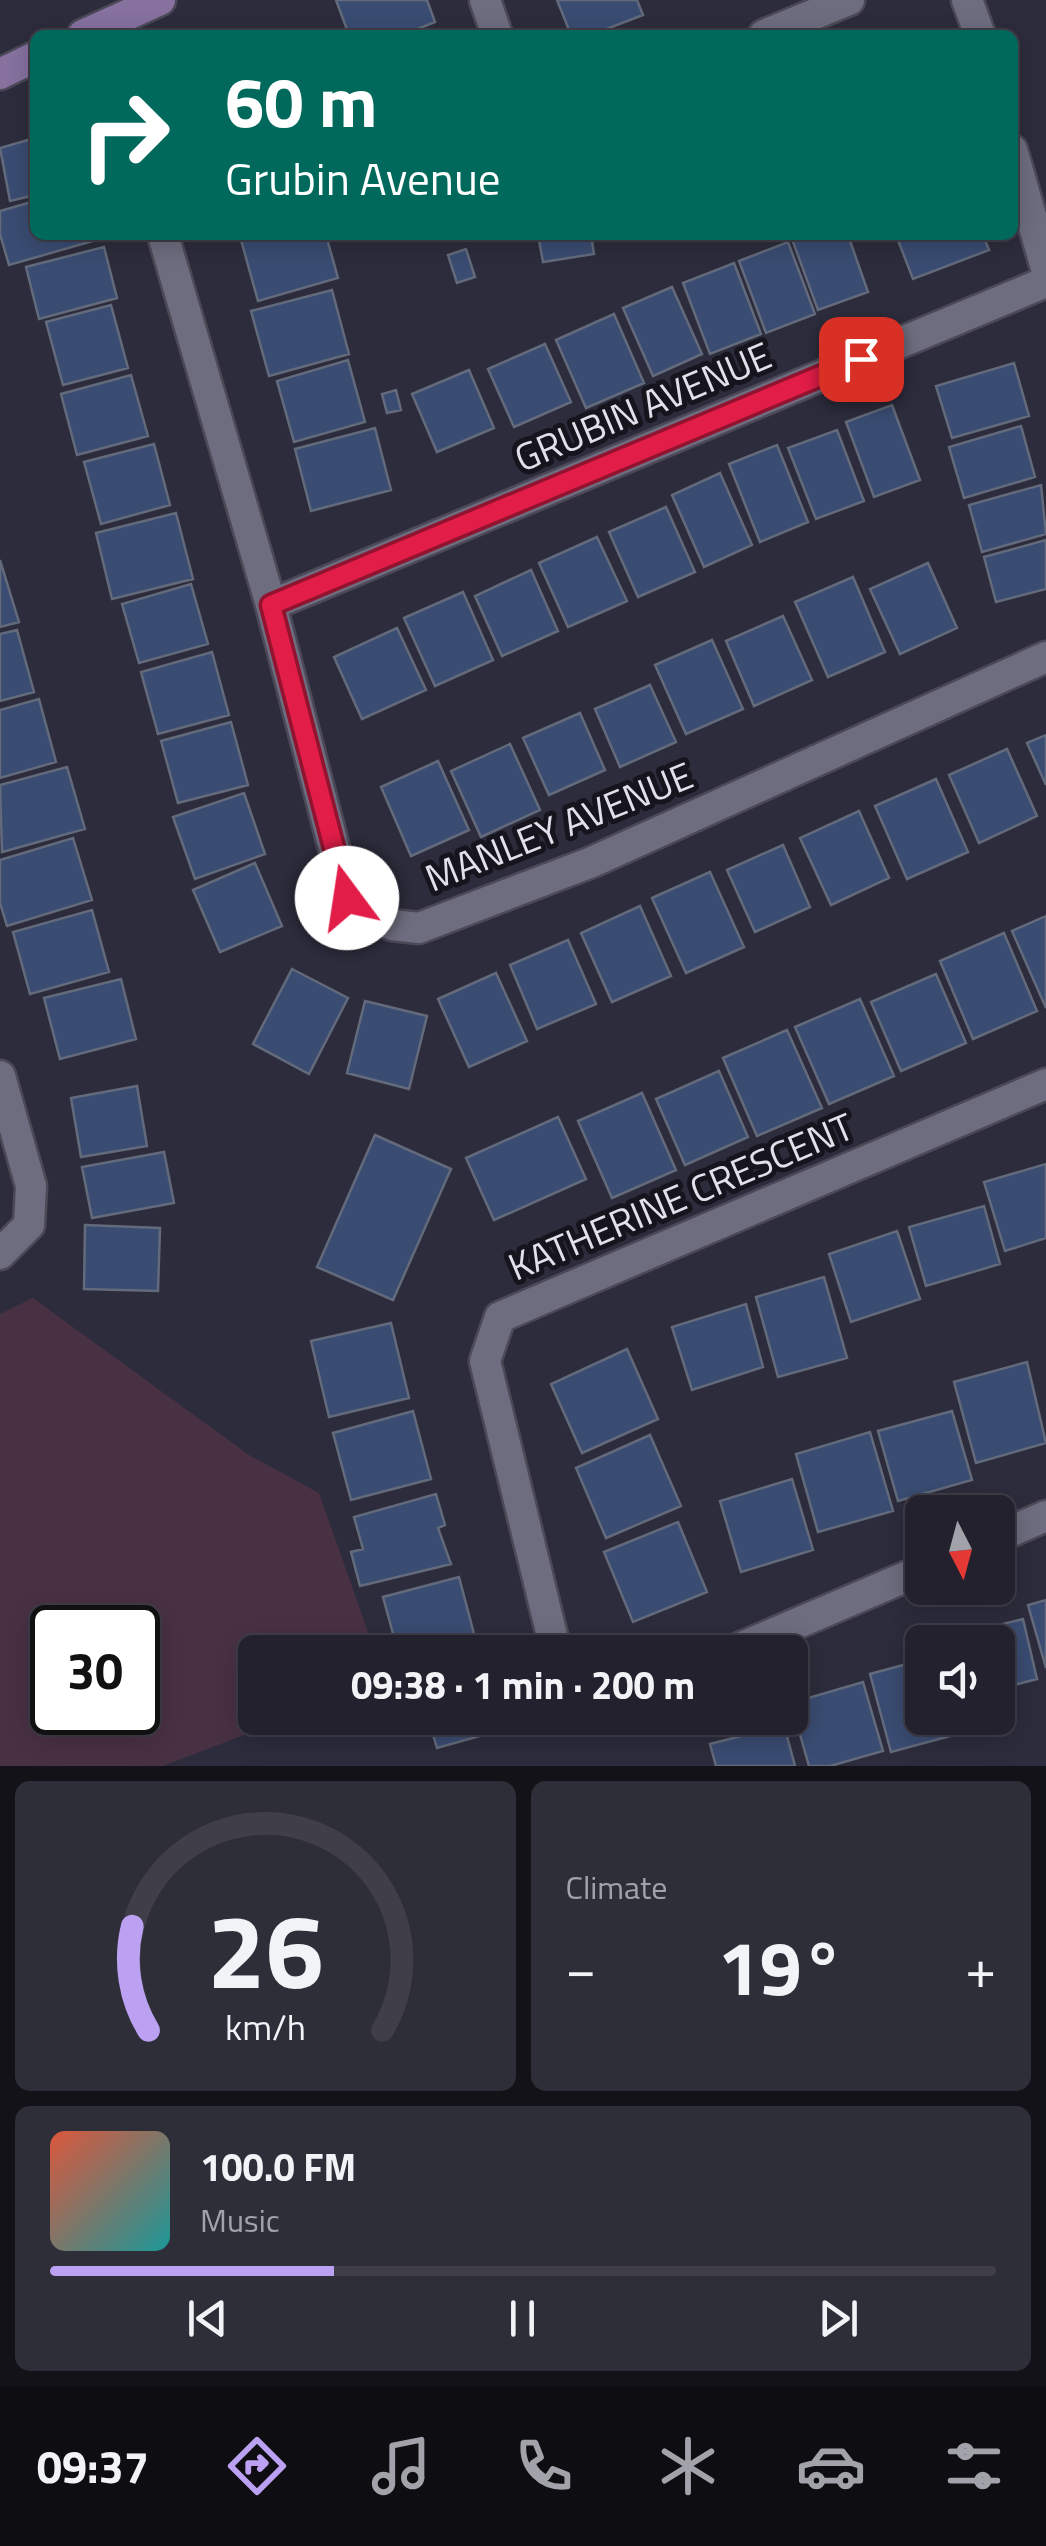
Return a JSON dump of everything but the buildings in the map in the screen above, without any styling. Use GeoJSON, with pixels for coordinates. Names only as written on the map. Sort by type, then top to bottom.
{"type":"FeatureCollection","features":[{"type":"Feature","properties":{"kind":"street"},"geometry":{"type":"LineString","coordinates":[[95,24],[160,0]]}},
{"type":"Feature","properties":{"kind":"street"},"geometry":{"type":"LineString","coordinates":[[485,0],[496,30]]}},
{"type":"Feature","properties":{"kind":"street"},"geometry":{"type":"LineString","coordinates":[[776,30],[849,0]]}},
{"type":"Feature","properties":{"kind":"street"},"geometry":{"type":"LineString","coordinates":[[967,0],[978,30]]}},
{"type":"Feature","properties":{"kind":"street"},"geometry":{"type":"LineString","coordinates":[[0,74],[30,60]]}},
{"type":"Feature","properties":{"kind":"street"},"geometry":{"type":"LineString","coordinates":[[1018,171],[1046,268]]}},
{"type":"Feature","properties":{"kind":"street","name":"MANLEY AVENUE"},"geometry":{"type":"LineString","coordinates":[[165,240],[271,605],[347,898],[392,926],[419,928],[592,862],[1046,656]]}},
{"type":"Feature","properties":{"kind":"street","name":"GRUBIN AVENUE"},"geometry":{"type":"LineString","coordinates":[[271,605],[1046,282]]}},
{"type":"Feature","properties":{"kind":"street"},"geometry":{"type":"LineString","coordinates":[[0,1076],[30,1186],[28,1225],[0,1254]]}},
{"type":"Feature","properties":{"kind":"street","name":"KATHERINE CRESCENT"},"geometry":{"type":"LineString","coordinates":[[552,1635],[485,1361],[500,1317],[1046,1084]]}},
{"type":"Feature","properties":{"kind":"street"},"geometry":{"type":"LineString","coordinates":[[1015,1530],[1046,1516]]}},
{"type":"Feature","properties":{"kind":"street"},"geometry":{"type":"LineString","coordinates":[[770,1635],[905,1577]]}},
{"type":"Feature","properties":{"kind":"shaded area"},"geometry":{"type":"Polygon","coordinates":[[[33,1298],[249,1455],[319,1493],[369,1635],[238,1635],[238,1735],[244,1735],[163,1766],[0,1766],[0,1314],[33,1298]]]}},
{"type":"Feature","properties":{"kind":"route"},"geometry":{"type":"LineString","coordinates":[[347,898],[271,605],[861,359]]}}]}
